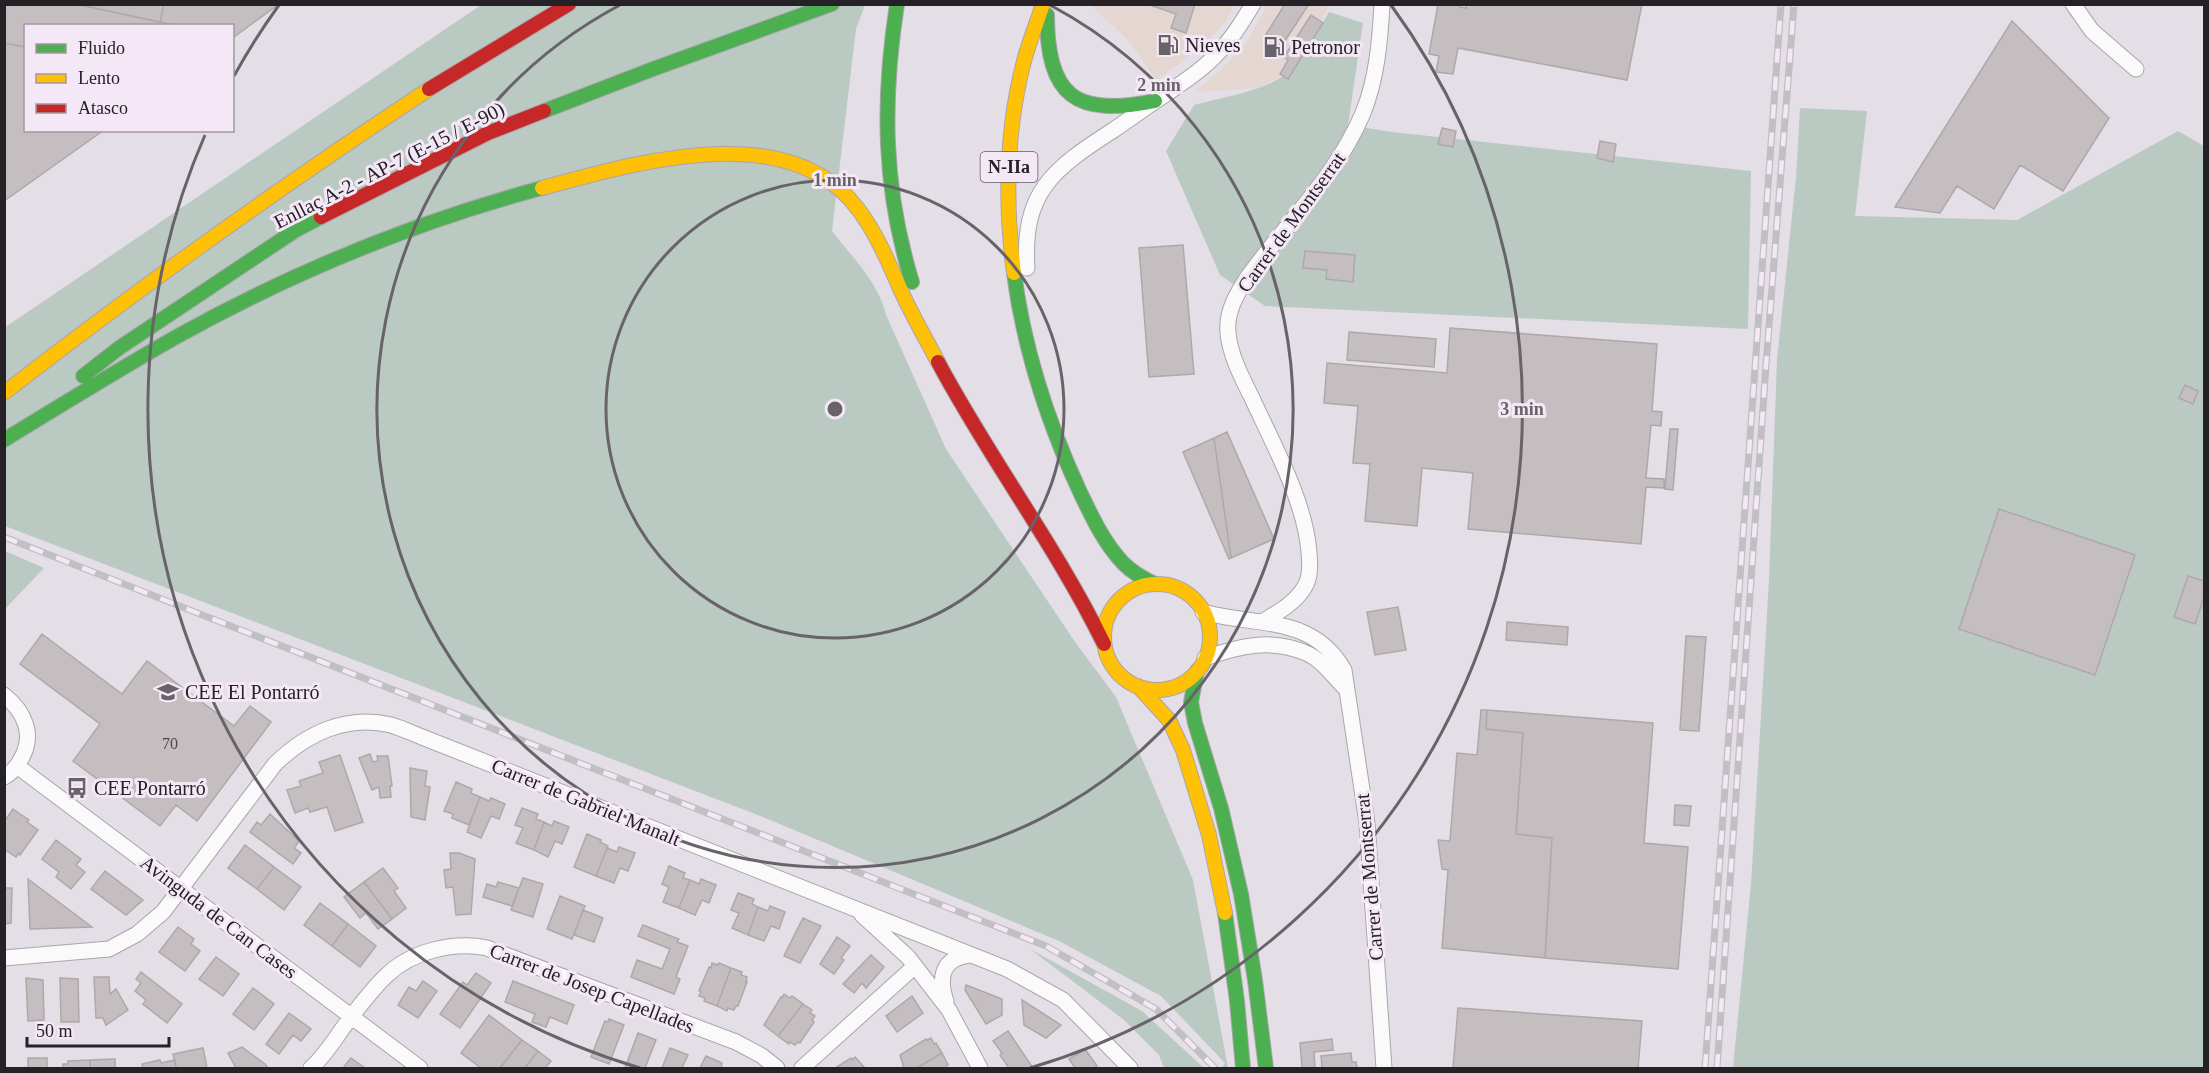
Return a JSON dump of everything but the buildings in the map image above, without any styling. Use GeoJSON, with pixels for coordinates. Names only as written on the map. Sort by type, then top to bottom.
{"type":"FeatureCollection","features":[{"type":"Feature","properties":{"kind":"main road","name":"Enllaç A-2 - AP-7 (E-15 / E-90)"},"geometry":{"type":"LineString","coordinates":[[4,393],[85,329],[254,207],[430,88],[569,4]]}},
{"type":"Feature","properties":{"kind":"main road","name":"Enllaç A-2 - AP-7 (E-15 / E-90)"},"geometry":{"type":"LineString","coordinates":[[4,438],[119,348],[296,230],[488,133],[652,69],[832,4]]}},
{"type":"Feature","properties":{"kind":"main road"},"geometry":{"type":"LineString","coordinates":[[897,4],[887,97],[889,170],[893,202],[911,278],[952,388]]}},
{"type":"Feature","properties":{"kind":"main road","name":"N-IIa"},"geometry":{"type":"LineString","coordinates":[[1043,4],[1024,63],[1009,149],[1009,232],[1016,288],[1041,395],[1059,446],[1080,492],[1113,551],[1134,573],[1153,583],[1179,588],[1190,595],[1203,612]]}},
{"type":"Feature","properties":{"kind":"main road"},"geometry":{"type":"LineString","coordinates":[[1047,4],[1046,52],[1050,68],[1067,92],[1079,100],[1106,108],[1133,107],[1155,101]]}},
{"type":"Feature","properties":{"kind":"main road"},"geometry":{"type":"LineString","coordinates":[[4,438],[177,337],[266,291],[359,249],[451,214],[579,177],[680,157],[747,152],[797,163],[835,182],[862,212],[952,388],[1014,491],[1071,578],[1115,670],[1138,686],[1164,689],[1188,680],[1201,665]]}},
{"type":"Feature","properties":{"kind":"main road"},"geometry":{"type":"LineString","coordinates":[[1104,644],[1104,629],[1115,603],[1126,593],[1139,586],[1153,583]]}},
{"type":"Feature","properties":{"kind":"main road"},"geometry":{"type":"LineString","coordinates":[[1203,612],[1210,639],[1191,702],[1232,848],[1252,950],[1265,1064]]}},
{"type":"Feature","properties":{"kind":"main road"},"geometry":{"type":"LineString","coordinates":[[1138,686],[1168,720],[1180,742],[1208,830],[1238,998],[1243,1068]]}},
{"type":"Feature","properties":{"kind":"street"},"geometry":{"type":"LineString","coordinates":[[1025,332],[1030,312],[1026,240],[1033,209],[1044,185],[1066,162],[1085,147],[1113,131],[1212,60],[1235,34],[1253,4]]}},
{"type":"Feature","properties":{"kind":"street","name":"Carrer de Montserrat"},"geometry":{"type":"LineString","coordinates":[[1262,622],[1291,604],[1306,586],[1311,569],[1308,533],[1291,485],[1237,364],[1228,335],[1228,316],[1238,291],[1247,278],[1347,147],[1363,112],[1375,71],[1382,4]]}},
{"type":"Feature","properties":{"kind":"street"},"geometry":{"type":"LineString","coordinates":[[2073,4],[2092,31],[2136,69]]}},
{"type":"Feature","properties":{"kind":"street","name":"Carrer de Montserrat"},"geometry":{"type":"LineString","coordinates":[[1203,612],[1222,617],[1282,625],[1315,638],[1335,654],[1344,670],[1367,823],[1384,1068]]}},
{"type":"Feature","properties":{"kind":"street"},"geometry":{"type":"LineString","coordinates":[[1201,665],[1232,649],[1257,644],[1281,646],[1307,653],[1345,688]]}},
{"type":"Feature","properties":{"kind":"street"},"geometry":{"type":"LineString","coordinates":[[4,695],[16,704],[25,718],[28,734],[26,750],[17,766],[4,777]]}},
{"type":"Feature","properties":{"kind":"street","name":"Carrer de Gabriel Manalt"},"geometry":{"type":"LineString","coordinates":[[4,958],[109,949],[138,934],[163,912],[275,764],[288,752],[307,738],[332,727],[348,723],[370,722],[391,725],[856,909],[908,957],[949,1010],[980,1068]]}},
{"type":"Feature","properties":{"kind":"street","name":"Avinguda de Can Cases"},"geometry":{"type":"LineString","coordinates":[[17,766],[420,1068]]}},
{"type":"Feature","properties":{"kind":"street"},"geometry":{"type":"LineString","coordinates":[[856,909],[1006,969],[1063,1000],[1130,1068]]}},
{"type":"Feature","properties":{"kind":"street","name":"Carrer de Josep Capellades"},"geometry":{"type":"LineString","coordinates":[[310,1068],[320,1060],[351,1017],[388,974],[412,958],[441,948],[476,946],[487,948],[735,1042],[762,1056],[777,1068]]}},
{"type":"Feature","properties":{"kind":"street"},"geometry":{"type":"LineString","coordinates":[[949,1010],[940,985],[942,971],[953,961],[970,955]]}},
{"type":"Feature","properties":{"kind":"street"},"geometry":{"type":"LineString","coordinates":[[802,1068],[915,966]]}},
{"type":"Feature","properties":{"kind":"shaded area"},"geometry":{"type":"Polygon","coordinates":[[[481,5],[865,5],[856,29],[832,231],[864,271],[877,292],[946,449],[1075,642],[1116,697],[1193,880],[1228,1068],[1222,1068],[1225,1063],[1161,996],[1059,941],[763,817],[5,526],[4,328],[481,5]]]}},
{"type":"Feature","properties":{"kind":"shaded area","name":"Nieves"},"geometry":{"type":"Polygon","coordinates":[[[1091,5],[1234,5],[1225,22],[1200,49],[1156,80],[1128,40],[1091,5]]]}},
{"type":"Feature","properties":{"kind":"shaded area","name":"Petronor"},"geometry":{"type":"Polygon","coordinates":[[[1267,5],[1329,5],[1303,54],[1286,74],[1258,88],[1195,92],[1222,69],[1248,40],[1267,5]]]}},
{"type":"Feature","properties":{"kind":"shaded area"},"geometry":{"type":"Polygon","coordinates":[[[1329,12],[1363,23],[1348,125],[1392,132],[1751,171],[1748,329],[1265,306],[1220,275],[1166,151],[1194,105],[1256,89],[1287,73],[1305,52],[1329,12]]]}},
{"type":"Feature","properties":{"kind":"shaded area"},"geometry":{"type":"Polygon","coordinates":[[[1800,108],[1867,111],[1855,216],[2017,220],[2178,131],[2204,146],[2204,1068],[1733,1068],[1751,884],[1769,580],[1777,360],[1796,177],[1800,108]]]}},
{"type":"Feature","properties":{"kind":"shaded area"},"geometry":{"type":"Polygon","coordinates":[[[5,551],[44,568],[5,609],[5,551]]]}},
{"type":"Feature","properties":{"kind":"shaded area"},"geometry":{"type":"Polygon","coordinates":[[[1030,949],[1142,1011],[1204,1068],[1164,1068],[1159,1055],[1124,1020],[1030,949]]]}},
{"type":"Feature","properties":{"kind":"railway"},"geometry":{"type":"LineString","coordinates":[[1705,1068],[1781,4]]}},
{"type":"Feature","properties":{"kind":"railway"},"geometry":{"type":"LineString","coordinates":[[1717,1068],[1766,365],[1794,4]]}},
{"type":"Feature","properties":{"kind":"railway"},"geometry":{"type":"LineString","coordinates":[[4,537],[1046,946],[1156,1009],[1215,1068]]}},
{"type":"Feature","properties":{"kind":"traffic: fast"},"geometry":{"type":"LineString","coordinates":[[544,111],[832,4]]}},
{"type":"Feature","properties":{"kind":"traffic: fast"},"geometry":{"type":"LineString","coordinates":[[897,4],[889,75],[888,144],[895,213],[912,282]]}},
{"type":"Feature","properties":{"kind":"traffic: fast"},"geometry":{"type":"LineString","coordinates":[[1047,15],[1048,43],[1053,65],[1060,82],[1071,95],[1086,102],[1105,106],[1155,101]]}},
{"type":"Feature","properties":{"kind":"traffic: fast"},"geometry":{"type":"LineString","coordinates":[[4,440],[176,337],[264,292],[354,251],[401,233],[542,188]]}},
{"type":"Feature","properties":{"kind":"traffic: fast"},"geometry":{"type":"LineString","coordinates":[[83,376],[119,348],[296,230],[321,217]]}},
{"type":"Feature","properties":{"kind":"traffic: fast"},"geometry":{"type":"LineString","coordinates":[[1014,273],[1031,358],[1068,466],[1110,547],[1123,563],[1153,583]]}},
{"type":"Feature","properties":{"kind":"traffic: fast"},"geometry":{"type":"LineString","coordinates":[[1197,671],[1191,702],[1195,723],[1221,808],[1241,894],[1266,1068]]}},
{"type":"Feature","properties":{"kind":"traffic: fast"},"geometry":{"type":"LineString","coordinates":[[1225,913],[1243,1068]]}},
{"type":"Feature","properties":{"kind":"traffic: slow"},"geometry":{"type":"LineString","coordinates":[[1014,273],[1008,194],[1011,140],[1024,61],[1043,4]]}},
{"type":"Feature","properties":{"kind":"traffic: slow"},"geometry":{"type":"LineString","coordinates":[[4,393],[214,237],[429,89]]}},
{"type":"Feature","properties":{"kind":"traffic: slow"},"geometry":{"type":"LineString","coordinates":[[542,188],[665,159],[709,154],[752,155],[793,163],[828,180],[858,209],[877,239],[906,302],[938,362]]}},
{"type":"Feature","properties":{"kind":"traffic: slow"},"geometry":{"type":"LineString","coordinates":[[1157,584],[1177,588],[1194,600],[1206,617],[1210,637],[1206,657],[1194,674],[1177,686],[1157,690],[1137,686],[1120,674],[1108,657],[1104,637],[1108,617],[1120,600],[1137,588],[1157,584]]}},
{"type":"Feature","properties":{"kind":"traffic: slow"},"geometry":{"type":"LineString","coordinates":[[1138,686],[1169,720],[1183,750],[1209,835],[1225,913]]}},
{"type":"Feature","properties":{"kind":"traffic: jam"},"geometry":{"type":"LineString","coordinates":[[429,89],[569,4]]}},
{"type":"Feature","properties":{"kind":"traffic: jam"},"geometry":{"type":"LineString","coordinates":[[321,217],[488,133],[544,111]]}},
{"type":"Feature","properties":{"kind":"traffic: jam"},"geometry":{"type":"LineString","coordinates":[[938,362],[1065,572],[1104,644]]}},
{"type":"Feature","properties":{"kind":"place","name":"Nieves"},"geometry":{"type":"Point","coordinates":[1168,45]}},
{"type":"Feature","properties":{"kind":"place","name":"Petronor"},"geometry":{"type":"Point","coordinates":[1274,47]}},
{"type":"Feature","properties":{"kind":"place","name":"CEE El Pontarró"},"geometry":{"type":"Point","coordinates":[168,692]}},
{"type":"Feature","properties":{"kind":"place","name":"CEE Pontarró"},"geometry":{"type":"Point","coordinates":[77,788]}}]}
